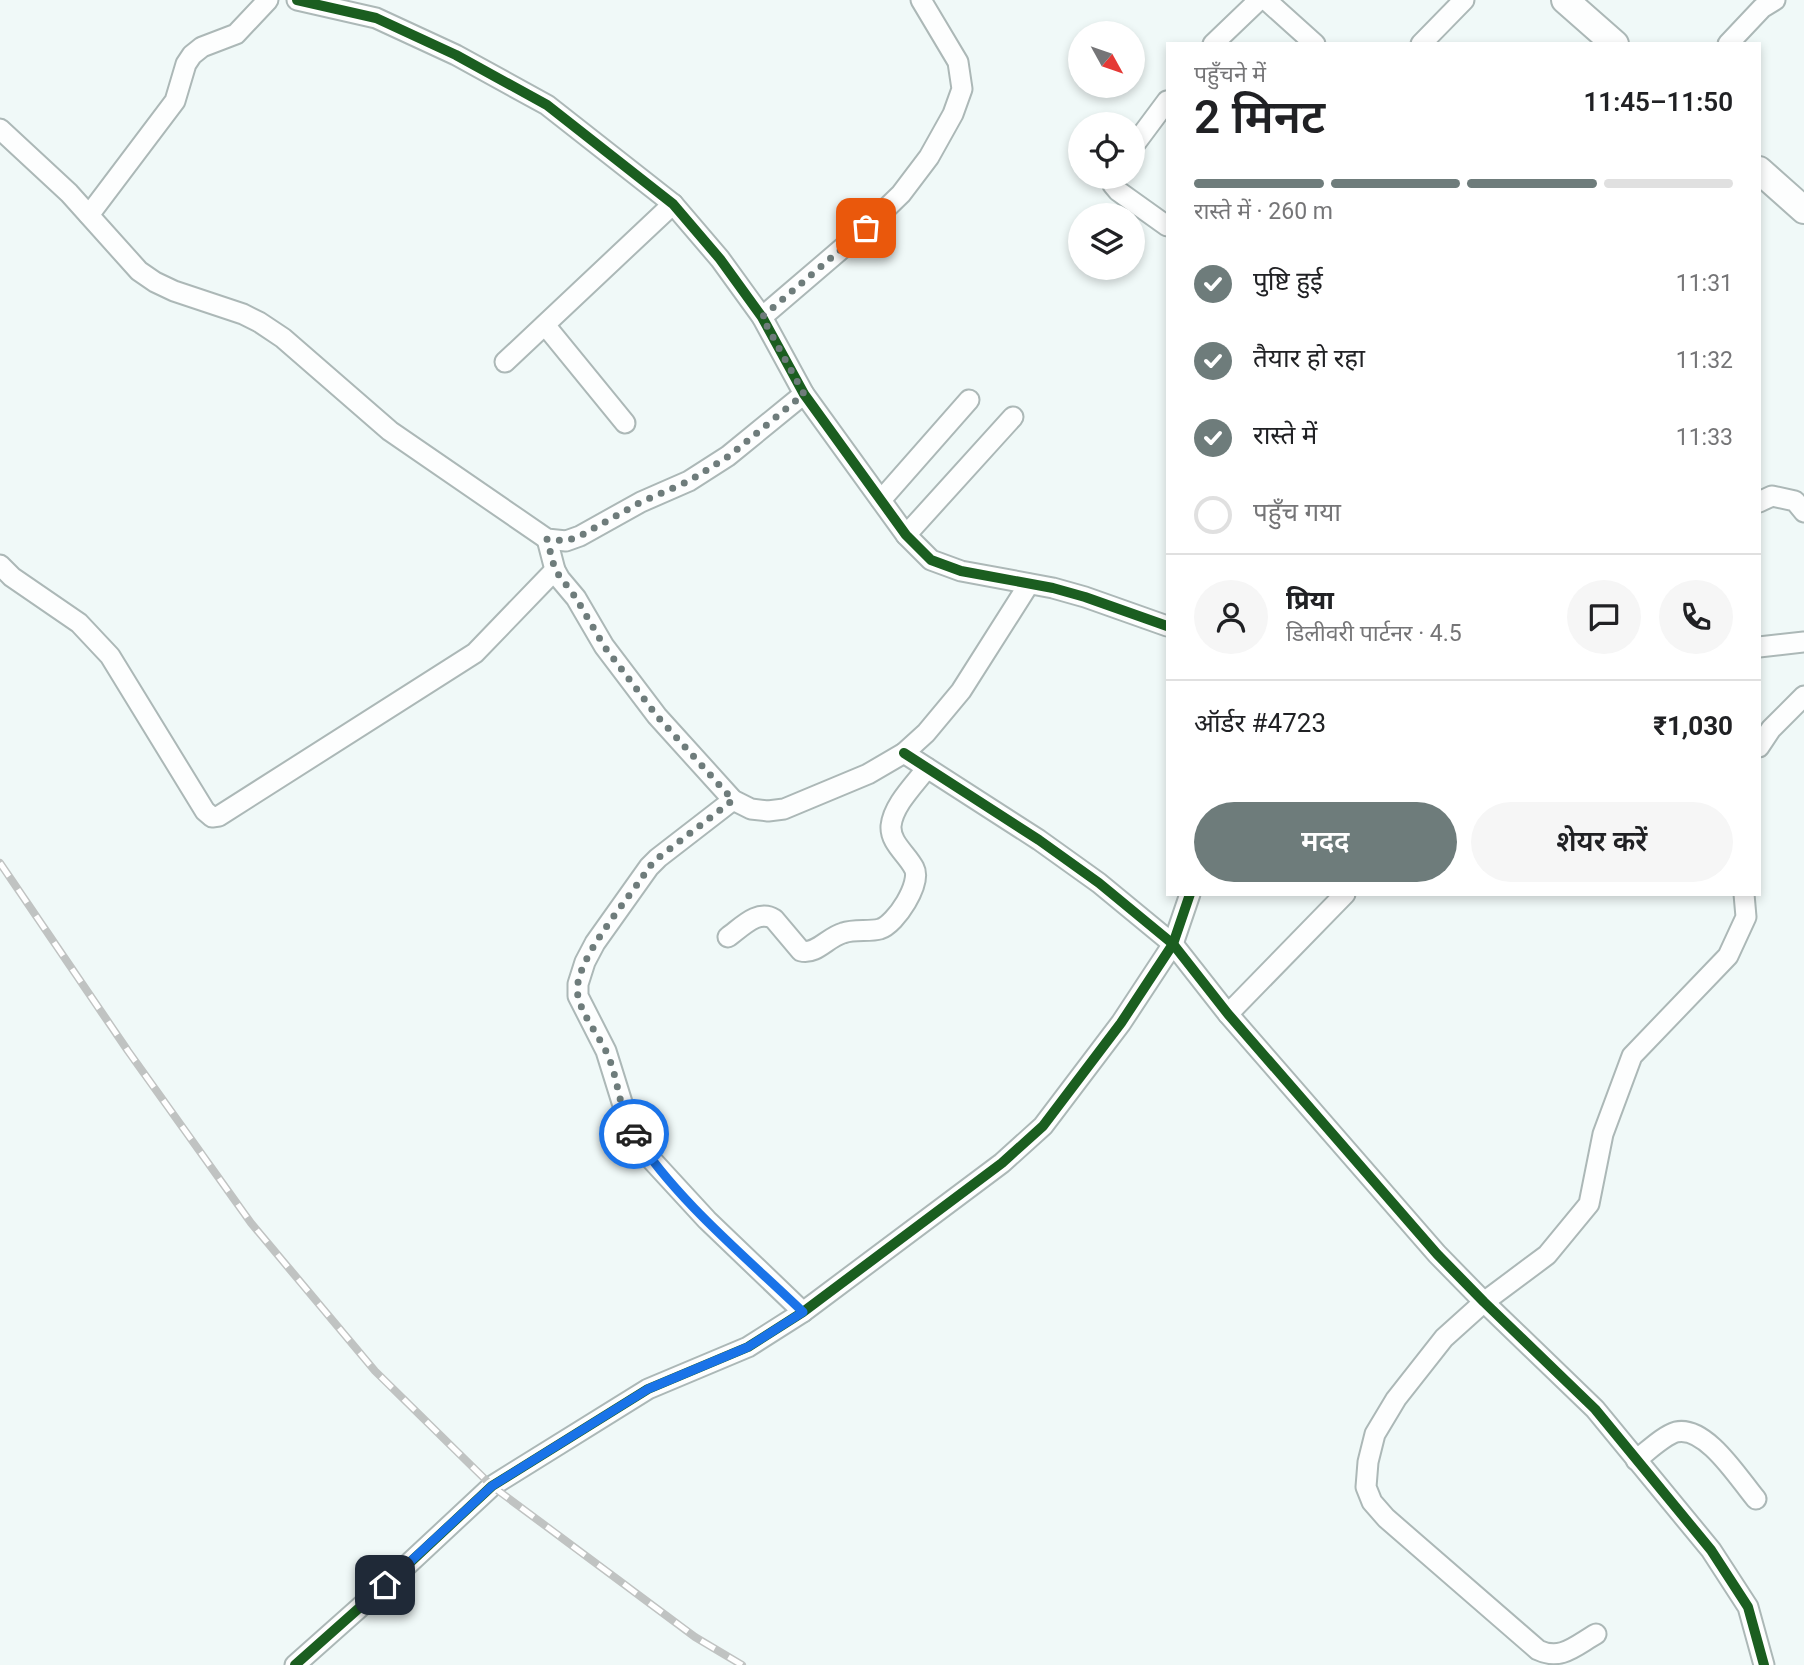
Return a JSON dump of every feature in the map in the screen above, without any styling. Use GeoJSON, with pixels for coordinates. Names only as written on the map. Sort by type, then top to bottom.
{"type":"FeatureCollection","features":[{"type":"Feature","properties":{"kind":"street"},"geometry":{"type":"LineString","coordinates":[[89,215],[175,102],[191,55],[202,47],[236,34],[268,0]]}},
{"type":"Feature","properties":{"kind":"street"},"geometry":{"type":"LineString","coordinates":[[297,0],[340,4],[396,25],[456,55],[547,105],[673,204],[720,259],[762,317],[804,394],[906,535],[922,553],[944,565],[1085,597],[1166,626]]}},
{"type":"Feature","properties":{"kind":"street"},"geometry":{"type":"LineString","coordinates":[[762,317],[866,228],[901,194],[929,157],[953,114],[962,89],[958,62],[921,0]]}},
{"type":"Feature","properties":{"kind":"street"},"geometry":{"type":"LineString","coordinates":[[1215,42],[1259,0]]}},
{"type":"Feature","properties":{"kind":"street"},"geometry":{"type":"LineString","coordinates":[[1266,0],[1313,42]]}},
{"type":"Feature","properties":{"kind":"street"},"geometry":{"type":"LineString","coordinates":[[1423,42],[1464,0]]}},
{"type":"Feature","properties":{"kind":"street"},"geometry":{"type":"LineString","coordinates":[[1565,0],[1613,42]]}},
{"type":"Feature","properties":{"kind":"street"},"geometry":{"type":"LineString","coordinates":[[1730,42],[1762,8],[1775,0]]}},
{"type":"Feature","properties":{"kind":"street"},"geometry":{"type":"LineString","coordinates":[[1145,131],[1166,102]]}},
{"type":"Feature","properties":{"kind":"street"},"geometry":{"type":"LineString","coordinates":[[0,129],[69,194],[139,271],[155,282],[259,322],[283,338],[390,431],[547,539],[566,541],[580,536],[641,502],[699,475],[729,456],[804,394]]}},
{"type":"Feature","properties":{"kind":"street"},"geometry":{"type":"LineString","coordinates":[[1761,172],[1804,210]]}},
{"type":"Feature","properties":{"kind":"street"},"geometry":{"type":"LineString","coordinates":[[1117,189],[1166,225]]}},
{"type":"Feature","properties":{"kind":"street"},"geometry":{"type":"LineString","coordinates":[[505,362],[673,204]]}},
{"type":"Feature","properties":{"kind":"street"},"geometry":{"type":"LineString","coordinates":[[545,325],[625,424]]}},
{"type":"Feature","properties":{"kind":"street"},"geometry":{"type":"LineString","coordinates":[[881,500],[969,400]]}},
{"type":"Feature","properties":{"kind":"street"},"geometry":{"type":"LineString","coordinates":[[906,535],[1013,417]]}},
{"type":"Feature","properties":{"kind":"street"},"geometry":{"type":"LineString","coordinates":[[1761,501],[1772,496],[1796,501],[1804,512]]}},
{"type":"Feature","properties":{"kind":"street"},"geometry":{"type":"LineString","coordinates":[[547,539],[555,570],[576,598],[604,646],[657,716],[733,800],[751,809],[784,809],[868,774],[904,753],[926,733],[961,691],[1029,584]]}},
{"type":"Feature","properties":{"kind":"street"},"geometry":{"type":"LineString","coordinates":[[0,565],[12,577],[79,623],[110,656],[205,811],[212,817],[219,816],[475,653],[555,570]]}},
{"type":"Feature","properties":{"kind":"street"},"geometry":{"type":"LineString","coordinates":[[1761,648],[1804,642]]}},
{"type":"Feature","properties":{"kind":"street"},"geometry":{"type":"LineString","coordinates":[[1761,744],[1771,729],[1804,696]]}},
{"type":"Feature","properties":{"kind":"street"},"geometry":{"type":"LineString","coordinates":[[904,753],[1089,875],[1173,944],[1228,1014],[1437,1254],[1594,1409],[1711,1550],[1748,1607],[1764,1665]]}},
{"type":"Feature","properties":{"kind":"street"},"geometry":{"type":"LineString","coordinates":[[729,937],[757,917],[768,915],[800,951],[806,952],[838,934],[881,929],[889,923],[904,905],[917,876],[891,833],[891,823],[894,813],[927,768]]}},
{"type":"Feature","properties":{"kind":"street"},"geometry":{"type":"LineString","coordinates":[[733,800],[649,867],[590,953],[578,984],[578,996],[606,1051],[630,1128],[649,1157],[707,1220],[803,1312]]}},
{"type":"Feature","properties":{"kind":"street"},"geometry":{"type":"LineString","coordinates":[[295,1665],[492,1486],[648,1389],[748,1347],[803,1312],[957,1199],[1043,1126],[1114,1034],[1173,944],[1189,896]]}},
{"type":"Feature","properties":{"kind":"street"},"geometry":{"type":"LineString","coordinates":[[1228,1014],[1343,896]]}},
{"type":"Feature","properties":{"kind":"street"},"geometry":{"type":"LineString","coordinates":[[1596,1634],[1563,1653],[1550,1656],[1538,1650],[1386,1518],[1372,1502],[1366,1487],[1368,1462],[1375,1434],[1396,1399],[1444,1338],[1484,1302],[1547,1255],[1588,1204],[1604,1134],[1632,1056],[1728,956],[1746,918],[1744,896]]}},
{"type":"Feature","properties":{"kind":"street"},"geometry":{"type":"LineString","coordinates":[[1636,1460],[1674,1433],[1698,1435],[1711,1444],[1756,1499]]}},
{"type":"Feature","properties":{"kind":"railway"},"geometry":{"type":"LineString","coordinates":[[0,863],[128,1051],[251,1223],[375,1371],[492,1486],[695,1637],[742,1665]]}},
{"type":"Feature","properties":{"kind":"cycle path"},"geometry":{"type":"LineString","coordinates":[[297,0],[376,18],[456,55],[547,105],[673,204],[720,259],[762,317],[804,394],[906,535],[931,560],[961,571],[1053,588],[1166,626]]}},
{"type":"Feature","properties":{"kind":"cycle path"},"geometry":{"type":"LineString","coordinates":[[904,753],[1039,840],[1099,883],[1173,944],[1228,1014],[1437,1254],[1595,1409],[1711,1550],[1748,1607],[1764,1665]]}},
{"type":"Feature","properties":{"kind":"cycle path"},"geometry":{"type":"LineString","coordinates":[[295,1665],[492,1486],[648,1389],[748,1347],[803,1312],[1002,1163],[1043,1126],[1121,1023],[1173,944],[1189,896]]}},
{"type":"Feature","properties":{"kind":"way so far"},"geometry":{"type":"LineString","coordinates":[[634,1134],[624,1114],[606,1051],[578,996],[578,984],[595,943],[649,867],[733,800],[657,716],[604,646],[587,615],[555,570],[547,539],[566,541],[580,536],[641,502],[689,481],[729,456],[804,394],[762,317],[866,228]]}},
{"type":"Feature","properties":{"kind":"route"},"geometry":{"type":"LineString","coordinates":[[385,1585],[492,1486],[648,1389],[748,1347],[803,1312],[707,1220],[649,1157],[634,1134]]}}]}
